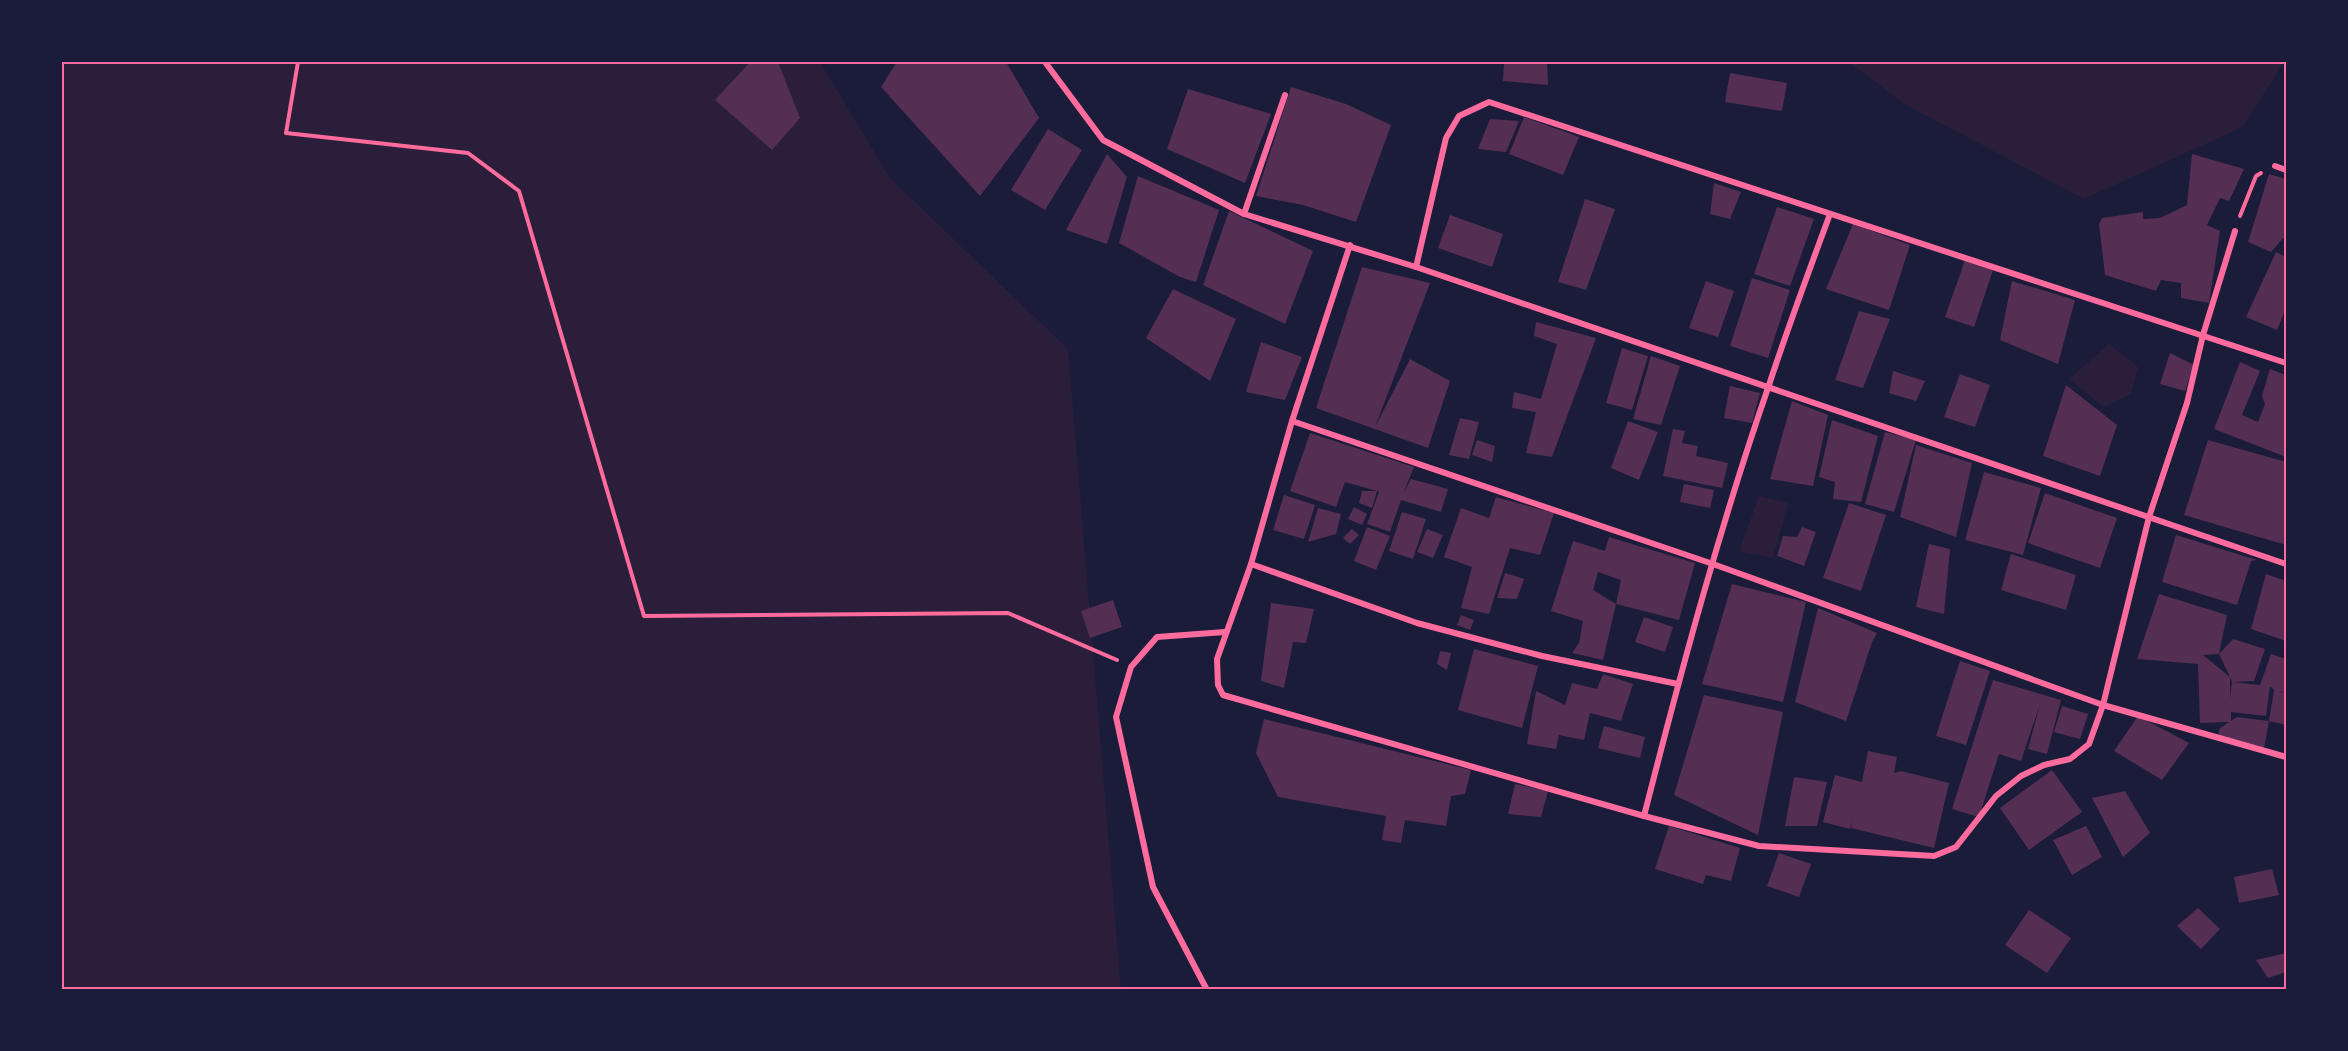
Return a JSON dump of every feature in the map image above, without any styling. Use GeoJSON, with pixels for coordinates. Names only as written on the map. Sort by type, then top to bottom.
{"type":"FeatureCollection","features":[{"type":"Feature","properties":{"kind":"street"},"geometry":{"type":"LineString","coordinates":[[1045,62],[1103,140],[1244,214],[1416,267],[2286,564]]}},
{"type":"Feature","properties":{"kind":"street"},"geometry":{"type":"LineString","coordinates":[[1244,214],[1285,95]]}},
{"type":"Feature","properties":{"kind":"street"},"geometry":{"type":"LineString","coordinates":[[1416,267],[1446,138],[1458,116],[1489,102],[2286,363]]}},
{"type":"Feature","properties":{"kind":"street"},"geometry":{"type":"LineString","coordinates":[[2275,166],[2286,170]]}},
{"type":"Feature","properties":{"kind":"street"},"geometry":{"type":"LineString","coordinates":[[1644,816],[1678,684],[1713,564],[1768,386],[1830,214]]}},
{"type":"Feature","properties":{"kind":"street"},"geometry":{"type":"LineString","coordinates":[[1350,245],[1292,421],[1251,564],[1217,659],[1218,685],[1223,695],[1644,816],[1759,846],[1934,855],[1956,847],[1996,796],[2021,777],[2044,765],[2070,759],[2089,744],[2103,705],[2149,517],[2187,403],[2203,335],[2235,231]]}},
{"type":"Feature","properties":{"kind":"street"},"geometry":{"type":"LineString","coordinates":[[1292,421],[1713,564],[2103,705],[2286,757]]}},
{"type":"Feature","properties":{"kind":"street"},"geometry":{"type":"LineString","coordinates":[[1251,564],[1418,623],[1542,656],[1678,684]]}},
{"type":"Feature","properties":{"kind":"street"},"geometry":{"type":"LineString","coordinates":[[1207,990],[1153,887],[1116,717],[1131,667],[1157,637],[1225,632]]}},
{"type":"Feature","properties":{"kind":"path"},"geometry":{"type":"LineString","coordinates":[[298,62],[286,133],[468,153],[519,191],[644,616],[1008,613],[1131,667]]}},
{"type":"Feature","properties":{"kind":"path"},"geometry":{"type":"LineString","coordinates":[[2235,231],[2256,176],[2275,166]]}},
{"type":"Feature","properties":{"kind":"shaded area"},"geometry":{"type":"Polygon","coordinates":[[[62,62],[820,62],[890,178],[1068,349],[1121,989],[62,989],[62,62]]]}},
{"type":"Feature","properties":{"kind":"shaded area"},"geometry":{"type":"Polygon","coordinates":[[[1849,62],[2284,62],[2243,127],[2084,199],[1904,104],[1849,62]]]}},
{"type":"Feature","properties":{"kind":"shaded area"},"geometry":{"type":"Polygon","coordinates":[[[2109,344],[2138,367],[2131,394],[2104,407],[2069,379],[2109,344]]]}},
{"type":"Feature","properties":{"kind":"shaded area"},"geometry":{"type":"Polygon","coordinates":[[[1759,496],[1788,503],[1773,558],[1739,551],[1759,496]]]}},
{"type":"Feature","properties":{"kind":"building"},"geometry":{"type":"Polygon","coordinates":[[[750,62],[778,62],[800,118],[772,150],[715,100],[750,62]]]}},
{"type":"Feature","properties":{"kind":"building"},"geometry":{"type":"Polygon","coordinates":[[[897,62],[1006,62],[1039,118],[980,196],[881,87],[897,62]]]}},
{"type":"Feature","properties":{"kind":"building"},"geometry":{"type":"Polygon","coordinates":[[[1504,62],[1547,62],[1548,85],[1503,81],[1504,62]]]}},
{"type":"Feature","properties":{"kind":"building"},"geometry":{"type":"Polygon","coordinates":[[[1730,73],[1787,83],[1782,111],[1725,102],[1730,73]]]}},
{"type":"Feature","properties":{"kind":"building"},"geometry":{"type":"Polygon","coordinates":[[[1291,87],[1346,104],[1391,125],[1356,222],[1303,205],[1256,196],[1291,87]]]}},
{"type":"Feature","properties":{"kind":"building"},"geometry":{"type":"Polygon","coordinates":[[[1188,89],[1271,114],[1245,183],[1167,149],[1188,89]]]}},
{"type":"Feature","properties":{"kind":"building"},"geometry":{"type":"Polygon","coordinates":[[[1524,117],[1579,137],[1563,175],[1509,154],[1524,117]]]}},
{"type":"Feature","properties":{"kind":"building"},"geometry":{"type":"Polygon","coordinates":[[[1490,119],[1519,121],[1506,152],[1478,149],[1490,119]]]}},
{"type":"Feature","properties":{"kind":"building"},"geometry":{"type":"Polygon","coordinates":[[[1048,129],[1082,150],[1045,210],[1011,190],[1048,129]]]}},
{"type":"Feature","properties":{"kind":"building"},"geometry":{"type":"Polygon","coordinates":[[[1107,154],[1127,177],[1107,244],[1066,230],[1107,154]]]}},
{"type":"Feature","properties":{"kind":"building"},"geometry":{"type":"Polygon","coordinates":[[[2192,154],[2244,169],[2229,201],[2220,198],[2207,225],[2220,231],[2209,303],[2181,298],[2181,283],[2161,280],[2156,291],[2105,275],[2099,224],[2102,218],[2143,212],[2143,219],[2160,218],[2187,205],[2192,154]]]}},
{"type":"Feature","properties":{"kind":"building"},"geometry":{"type":"Polygon","coordinates":[[[2269,174],[2286,179],[2286,239],[2283,238],[2271,252],[2248,242],[2269,174]]]}},
{"type":"Feature","properties":{"kind":"building"},"geometry":{"type":"Polygon","coordinates":[[[1138,176],[1219,210],[1196,282],[1180,277],[1119,243],[1138,176]]]}},
{"type":"Feature","properties":{"kind":"building"},"geometry":{"type":"Polygon","coordinates":[[[1714,183],[1741,192],[1730,219],[1710,214],[1714,183]]]}},
{"type":"Feature","properties":{"kind":"building"},"geometry":{"type":"Polygon","coordinates":[[[1585,199],[1615,209],[1586,290],[1558,282],[1585,199]]]}},
{"type":"Feature","properties":{"kind":"building"},"geometry":{"type":"Polygon","coordinates":[[[1777,207],[1814,219],[1790,286],[1754,274],[1777,207]]]}},
{"type":"Feature","properties":{"kind":"building"},"geometry":{"type":"Polygon","coordinates":[[[1229,211],[1313,251],[1285,324],[1203,285],[1229,211]]]}},
{"type":"Feature","properties":{"kind":"building"},"geometry":{"type":"Polygon","coordinates":[[[1450,215],[1503,234],[1492,267],[1438,248],[1450,215]]]}},
{"type":"Feature","properties":{"kind":"building"},"geometry":{"type":"Polygon","coordinates":[[[1853,224],[1910,245],[1889,310],[1826,289],[1853,224]]]}},
{"type":"Feature","properties":{"kind":"building"},"geometry":{"type":"Polygon","coordinates":[[[2276,252],[2286,257],[2286,308],[2277,330],[2246,317],[2276,252]]]}},
{"type":"Feature","properties":{"kind":"building"},"geometry":{"type":"Polygon","coordinates":[[[1965,260],[1993,270],[1974,327],[1945,317],[1965,260]]]}},
{"type":"Feature","properties":{"kind":"building"},"geometry":{"type":"Polygon","coordinates":[[[1362,267],[1430,283],[1375,427],[1410,359],[1450,381],[1428,448],[1316,408],[1362,267]]]}},
{"type":"Feature","properties":{"kind":"building"},"geometry":{"type":"Polygon","coordinates":[[[1752,278],[1790,290],[1768,358],[1730,346],[1752,278]]]}},
{"type":"Feature","properties":{"kind":"building"},"geometry":{"type":"Polygon","coordinates":[[[1706,281],[1734,291],[1718,337],[1689,328],[1706,281]]]}},
{"type":"Feature","properties":{"kind":"building"},"geometry":{"type":"Polygon","coordinates":[[[2012,281],[2075,300],[2058,364],[2000,340],[2012,281]]]}},
{"type":"Feature","properties":{"kind":"building"},"geometry":{"type":"Polygon","coordinates":[[[1173,289],[1236,319],[1210,381],[1146,338],[1173,289]]]}},
{"type":"Feature","properties":{"kind":"building"},"geometry":{"type":"Polygon","coordinates":[[[1859,311],[1890,319],[1863,388],[1835,380],[1859,311]]]}},
{"type":"Feature","properties":{"kind":"building"},"geometry":{"type":"Polygon","coordinates":[[[1536,322],[1596,338],[1552,457],[1526,453],[1536,412],[1512,408],[1514,392],[1541,399],[1557,344],[1534,336],[1536,322]]]}},
{"type":"Feature","properties":{"kind":"building"},"geometry":{"type":"Polygon","coordinates":[[[1261,342],[1302,357],[1285,400],[1246,392],[1261,342]]]}},
{"type":"Feature","properties":{"kind":"building"},"geometry":{"type":"Polygon","coordinates":[[[1622,348],[1648,356],[1632,410],[1606,403],[1622,348]]]}},
{"type":"Feature","properties":{"kind":"building"},"geometry":{"type":"Polygon","coordinates":[[[2170,353],[2194,365],[2185,391],[2160,384],[2170,353]]]}},
{"type":"Feature","properties":{"kind":"building"},"geometry":{"type":"Polygon","coordinates":[[[1651,356],[1680,366],[1661,425],[1633,419],[1651,356]]]}},
{"type":"Feature","properties":{"kind":"building"},"geometry":{"type":"Polygon","coordinates":[[[2240,362],[2260,371],[2242,415],[2258,422],[2265,404],[2262,396],[2270,369],[2286,375],[2286,457],[2214,429],[2240,362]]]}},
{"type":"Feature","properties":{"kind":"building"},"geometry":{"type":"Polygon","coordinates":[[[1893,371],[1925,381],[1916,401],[1889,393],[1893,371]]]}},
{"type":"Feature","properties":{"kind":"building"},"geometry":{"type":"Polygon","coordinates":[[[1960,374],[1990,385],[1975,427],[1944,417],[1960,374]]]}},
{"type":"Feature","properties":{"kind":"building"},"geometry":{"type":"Polygon","coordinates":[[[2066,385],[2117,425],[2100,476],[2043,456],[2066,385]]]}},
{"type":"Feature","properties":{"kind":"building"},"geometry":{"type":"Polygon","coordinates":[[[1730,386],[1760,393],[1752,423],[1724,418],[1730,386]]]}},
{"type":"Feature","properties":{"kind":"building"},"geometry":{"type":"Polygon","coordinates":[[[1792,401],[1828,415],[1813,486],[1770,479],[1792,401]]]}},
{"type":"Feature","properties":{"kind":"building"},"geometry":{"type":"Polygon","coordinates":[[[1460,418],[1479,422],[1469,459],[1449,455],[1460,418]]]}},
{"type":"Feature","properties":{"kind":"building"},"geometry":{"type":"Polygon","coordinates":[[[1832,420],[1878,436],[1861,502],[1833,499],[1835,482],[1819,477],[1832,420]]]}},
{"type":"Feature","properties":{"kind":"building"},"geometry":{"type":"Polygon","coordinates":[[[1628,421],[1658,432],[1639,480],[1611,468],[1628,421]]]}},
{"type":"Feature","properties":{"kind":"building"},"geometry":{"type":"Polygon","coordinates":[[[1673,429],[1685,431],[1682,443],[1698,446],[1696,456],[1728,463],[1722,488],[1663,476],[1673,429]]]}},
{"type":"Feature","properties":{"kind":"building"},"geometry":{"type":"Polygon","coordinates":[[[1885,432],[1916,440],[1894,512],[1865,504],[1885,432]]]}},
{"type":"Feature","properties":{"kind":"building"},"geometry":{"type":"Polygon","coordinates":[[[1310,433],[1414,467],[1403,494],[1411,479],[1448,489],[1441,512],[1401,500],[1390,532],[1367,524],[1379,492],[1377,491],[1345,482],[1336,507],[1290,491],[1310,433]]]}},
{"type":"Feature","properties":{"kind":"building"},"geometry":{"type":"Polygon","coordinates":[[[1477,440],[1495,446],[1492,462],[1472,455],[1477,440]]]}},
{"type":"Feature","properties":{"kind":"building"},"geometry":{"type":"Polygon","coordinates":[[[2208,440],[2286,462],[2286,545],[2184,515],[2208,440]]]}},
{"type":"Feature","properties":{"kind":"building"},"geometry":{"type":"Polygon","coordinates":[[[1916,445],[1972,463],[1956,537],[1900,517],[1916,445]]]}},
{"type":"Feature","properties":{"kind":"building"},"geometry":{"type":"Polygon","coordinates":[[[1984,472],[2041,488],[2023,555],[1965,540],[1984,472]]]}},
{"type":"Feature","properties":{"kind":"building"},"geometry":{"type":"Polygon","coordinates":[[[1684,484],[1714,490],[1710,508],[1680,502],[1684,484]]]}},
{"type":"Feature","properties":{"kind":"building"},"geometry":{"type":"Polygon","coordinates":[[[1362,491],[1377,491],[1372,508],[1359,503],[1362,491]]]}},
{"type":"Feature","properties":{"kind":"building"},"geometry":{"type":"Polygon","coordinates":[[[2045,493],[2117,518],[2100,568],[2028,543],[2045,493]]]}},
{"type":"Feature","properties":{"kind":"building"},"geometry":{"type":"Polygon","coordinates":[[[1284,495],[1315,505],[1304,539],[1273,530],[1284,495]]]}},
{"type":"Feature","properties":{"kind":"building"},"geometry":{"type":"Polygon","coordinates":[[[1496,497],[1554,513],[1540,555],[1510,548],[1489,614],[1461,608],[1472,567],[1444,557],[1461,508],[1489,518],[1496,497]]]}},
{"type":"Feature","properties":{"kind":"building"},"geometry":{"type":"Polygon","coordinates":[[[1849,503],[1886,515],[1861,591],[1823,578],[1849,503]]]}},
{"type":"Feature","properties":{"kind":"building"},"geometry":{"type":"Polygon","coordinates":[[[1354,507],[1367,514],[1362,525],[1348,519],[1354,507]]]}},
{"type":"Feature","properties":{"kind":"building"},"geometry":{"type":"Polygon","coordinates":[[[1318,508],[1341,514],[1336,534],[1308,542],[1318,508]]]}},
{"type":"Feature","properties":{"kind":"building"},"geometry":{"type":"Polygon","coordinates":[[[1402,512],[1426,519],[1413,559],[1389,551],[1402,512]]]}},
{"type":"Feature","properties":{"kind":"building"},"geometry":{"type":"Polygon","coordinates":[[[1367,527],[1390,536],[1376,570],[1354,561],[1367,527]]]}},
{"type":"Feature","properties":{"kind":"building"},"geometry":{"type":"Polygon","coordinates":[[[1802,527],[1816,532],[1804,566],[1777,556],[1783,536],[1797,537],[1802,527]]]}},
{"type":"Feature","properties":{"kind":"building"},"geometry":{"type":"Polygon","coordinates":[[[1352,529],[1359,535],[1350,544],[1343,538],[1352,529]]]}},
{"type":"Feature","properties":{"kind":"building"},"geometry":{"type":"Polygon","coordinates":[[[1427,529],[1443,535],[1433,558],[1417,552],[1427,529]]]}},
{"type":"Feature","properties":{"kind":"building"},"geometry":{"type":"Polygon","coordinates":[[[2176,535],[2257,560],[2251,561],[2237,605],[2162,582],[2176,535]]]}},
{"type":"Feature","properties":{"kind":"building"},"geometry":{"type":"Polygon","coordinates":[[[1609,537],[1695,563],[1679,620],[1616,604],[1603,660],[1572,653],[1579,643],[1583,621],[1551,611],[1573,541],[1605,551],[1609,537]],[[1598,572],[1593,590],[1616,604],[1621,580],[1598,572]]]}},
{"type":"Feature","properties":{"kind":"building"},"geometry":{"type":"Polygon","coordinates":[[[1929,544],[1950,549],[1944,614],[1916,607],[1929,544]]]}},
{"type":"Feature","properties":{"kind":"building"},"geometry":{"type":"Polygon","coordinates":[[[2011,554],[2076,575],[2066,610],[2001,590],[2011,554]]]}},
{"type":"Feature","properties":{"kind":"building"},"geometry":{"type":"Polygon","coordinates":[[[1505,573],[1524,579],[1517,599],[1497,598],[1505,573]]]}},
{"type":"Feature","properties":{"kind":"building"},"geometry":{"type":"Polygon","coordinates":[[[2266,574],[2286,581],[2286,641],[2251,629],[2266,574]]]}},
{"type":"Feature","properties":{"kind":"building"},"geometry":{"type":"Polygon","coordinates":[[[1732,584],[1806,602],[1783,702],[1702,684],[1732,584]]]}},
{"type":"Feature","properties":{"kind":"building"},"geometry":{"type":"Polygon","coordinates":[[[2159,594],[2227,615],[2219,654],[2203,655],[2230,677],[2230,699],[2232,682],[2260,685],[2271,654],[2286,659],[2286,693],[2279,691],[2286,694],[2286,725],[2269,721],[2264,748],[2218,736],[2220,728],[2229,722],[2200,723],[2198,664],[2137,659],[2159,594]],[[2270,686],[2266,716],[2231,712],[2231,721],[2237,717],[2269,721],[2274,690],[2270,686]]]}},
{"type":"Feature","properties":{"kind":"building"},"geometry":{"type":"Polygon","coordinates":[[[1113,600],[1122,627],[1090,638],[1081,611],[1113,600]]]}},
{"type":"Feature","properties":{"kind":"building"},"geometry":{"type":"Polygon","coordinates":[[[1271,603],[1314,609],[1306,643],[1293,642],[1284,688],[1261,681],[1271,603]]]}},
{"type":"Feature","properties":{"kind":"building"},"geometry":{"type":"Polygon","coordinates":[[[1818,608],[1877,633],[1846,721],[1795,702],[1818,608]]]}},
{"type":"Feature","properties":{"kind":"building"},"geometry":{"type":"Polygon","coordinates":[[[1461,615],[1474,620],[1470,630],[1457,625],[1461,615]]]}},
{"type":"Feature","properties":{"kind":"building"},"geometry":{"type":"Polygon","coordinates":[[[1644,617],[1673,627],[1665,652],[1635,642],[1644,617]]]}},
{"type":"Feature","properties":{"kind":"building"},"geometry":{"type":"Polygon","coordinates":[[[2233,639],[2265,649],[2254,681],[2232,682],[2219,654],[2233,639]]]}},
{"type":"Feature","properties":{"kind":"building"},"geometry":{"type":"Polygon","coordinates":[[[1474,649],[1538,666],[1522,728],[1458,710],[1474,649]]]}},
{"type":"Feature","properties":{"kind":"building"},"geometry":{"type":"Polygon","coordinates":[[[1440,651],[1451,653],[1447,670],[1437,664],[1440,651]]]}},
{"type":"Feature","properties":{"kind":"building"},"geometry":{"type":"Polygon","coordinates":[[[1960,661],[1990,671],[1966,745],[1936,736],[1960,661]]]}},
{"type":"Feature","properties":{"kind":"building"},"geometry":{"type":"Polygon","coordinates":[[[1603,674],[1633,684],[1621,721],[1590,713],[1584,740],[1559,735],[1556,749],[1527,744],[1536,691],[1565,705],[1572,683],[1597,689],[1603,674]]]}},
{"type":"Feature","properties":{"kind":"building"},"geometry":{"type":"Polygon","coordinates":[[[1993,680],[2061,700],[2047,754],[2028,749],[2040,704],[2021,761],[1999,754],[1979,817],[1952,809],[1993,680]]]}},
{"type":"Feature","properties":{"kind":"building"},"geometry":{"type":"Polygon","coordinates":[[[1704,695],[1783,712],[1758,835],[1674,795],[1704,695]]]}},
{"type":"Feature","properties":{"kind":"building"},"geometry":{"type":"Polygon","coordinates":[[[2062,706],[2088,714],[2080,739],[2054,732],[2062,706]]]}},
{"type":"Feature","properties":{"kind":"building"},"geometry":{"type":"Polygon","coordinates":[[[2138,716],[2189,743],[2162,780],[2114,751],[2138,716]]]}},
{"type":"Feature","properties":{"kind":"building"},"geometry":{"type":"Polygon","coordinates":[[[1264,719],[1471,770],[1465,794],[1451,796],[1446,826],[1405,820],[1401,843],[1382,840],[1386,816],[1278,797],[1256,753],[1264,719]]]}},
{"type":"Feature","properties":{"kind":"building"},"geometry":{"type":"Polygon","coordinates":[[[1604,726],[1645,737],[1640,758],[1598,748],[1604,726]]]}},
{"type":"Feature","properties":{"kind":"building"},"geometry":{"type":"Polygon","coordinates":[[[1868,751],[1897,757],[1894,773],[1901,771],[1949,783],[1934,848],[1851,828],[1852,821],[1850,829],[1823,822],[1835,775],[1862,782],[1868,751]]]}},
{"type":"Feature","properties":{"kind":"building"},"geometry":{"type":"Polygon","coordinates":[[[2052,770],[2082,812],[2029,850],[2000,808],[2052,770]]]}},
{"type":"Feature","properties":{"kind":"building"},"geometry":{"type":"Polygon","coordinates":[[[1794,777],[1827,782],[1817,826],[1785,826],[1794,777]]]}},
{"type":"Feature","properties":{"kind":"building"},"geometry":{"type":"Polygon","coordinates":[[[1515,784],[1548,791],[1541,817],[1508,814],[1515,784]]]}},
{"type":"Feature","properties":{"kind":"building"},"geometry":{"type":"Polygon","coordinates":[[[2125,791],[2150,833],[2123,857],[2092,798],[2125,791]]]}},
{"type":"Feature","properties":{"kind":"building"},"geometry":{"type":"Polygon","coordinates":[[[1669,826],[1740,848],[1731,881],[1706,875],[1703,884],[1655,869],[1669,826]]]}},
{"type":"Feature","properties":{"kind":"building"},"geometry":{"type":"Polygon","coordinates":[[[2086,826],[2102,857],[2072,875],[2053,840],[2086,826]]]}},
{"type":"Feature","properties":{"kind":"building"},"geometry":{"type":"Polygon","coordinates":[[[1779,853],[1811,864],[1799,897],[1767,886],[1779,853]]]}},
{"type":"Feature","properties":{"kind":"building"},"geometry":{"type":"Polygon","coordinates":[[[2272,869],[2279,895],[2239,903],[2234,877],[2272,869]]]}},
{"type":"Feature","properties":{"kind":"building"},"geometry":{"type":"Polygon","coordinates":[[[2198,908],[2220,929],[2201,949],[2177,926],[2198,908]]]}},
{"type":"Feature","properties":{"kind":"building"},"geometry":{"type":"Polygon","coordinates":[[[2029,910],[2071,938],[2047,973],[2005,945],[2029,910]]]}},
{"type":"Feature","properties":{"kind":"building"},"geometry":{"type":"Polygon","coordinates":[[[2286,953],[2286,972],[2268,978],[2256,960],[2286,953]]]}}]}
